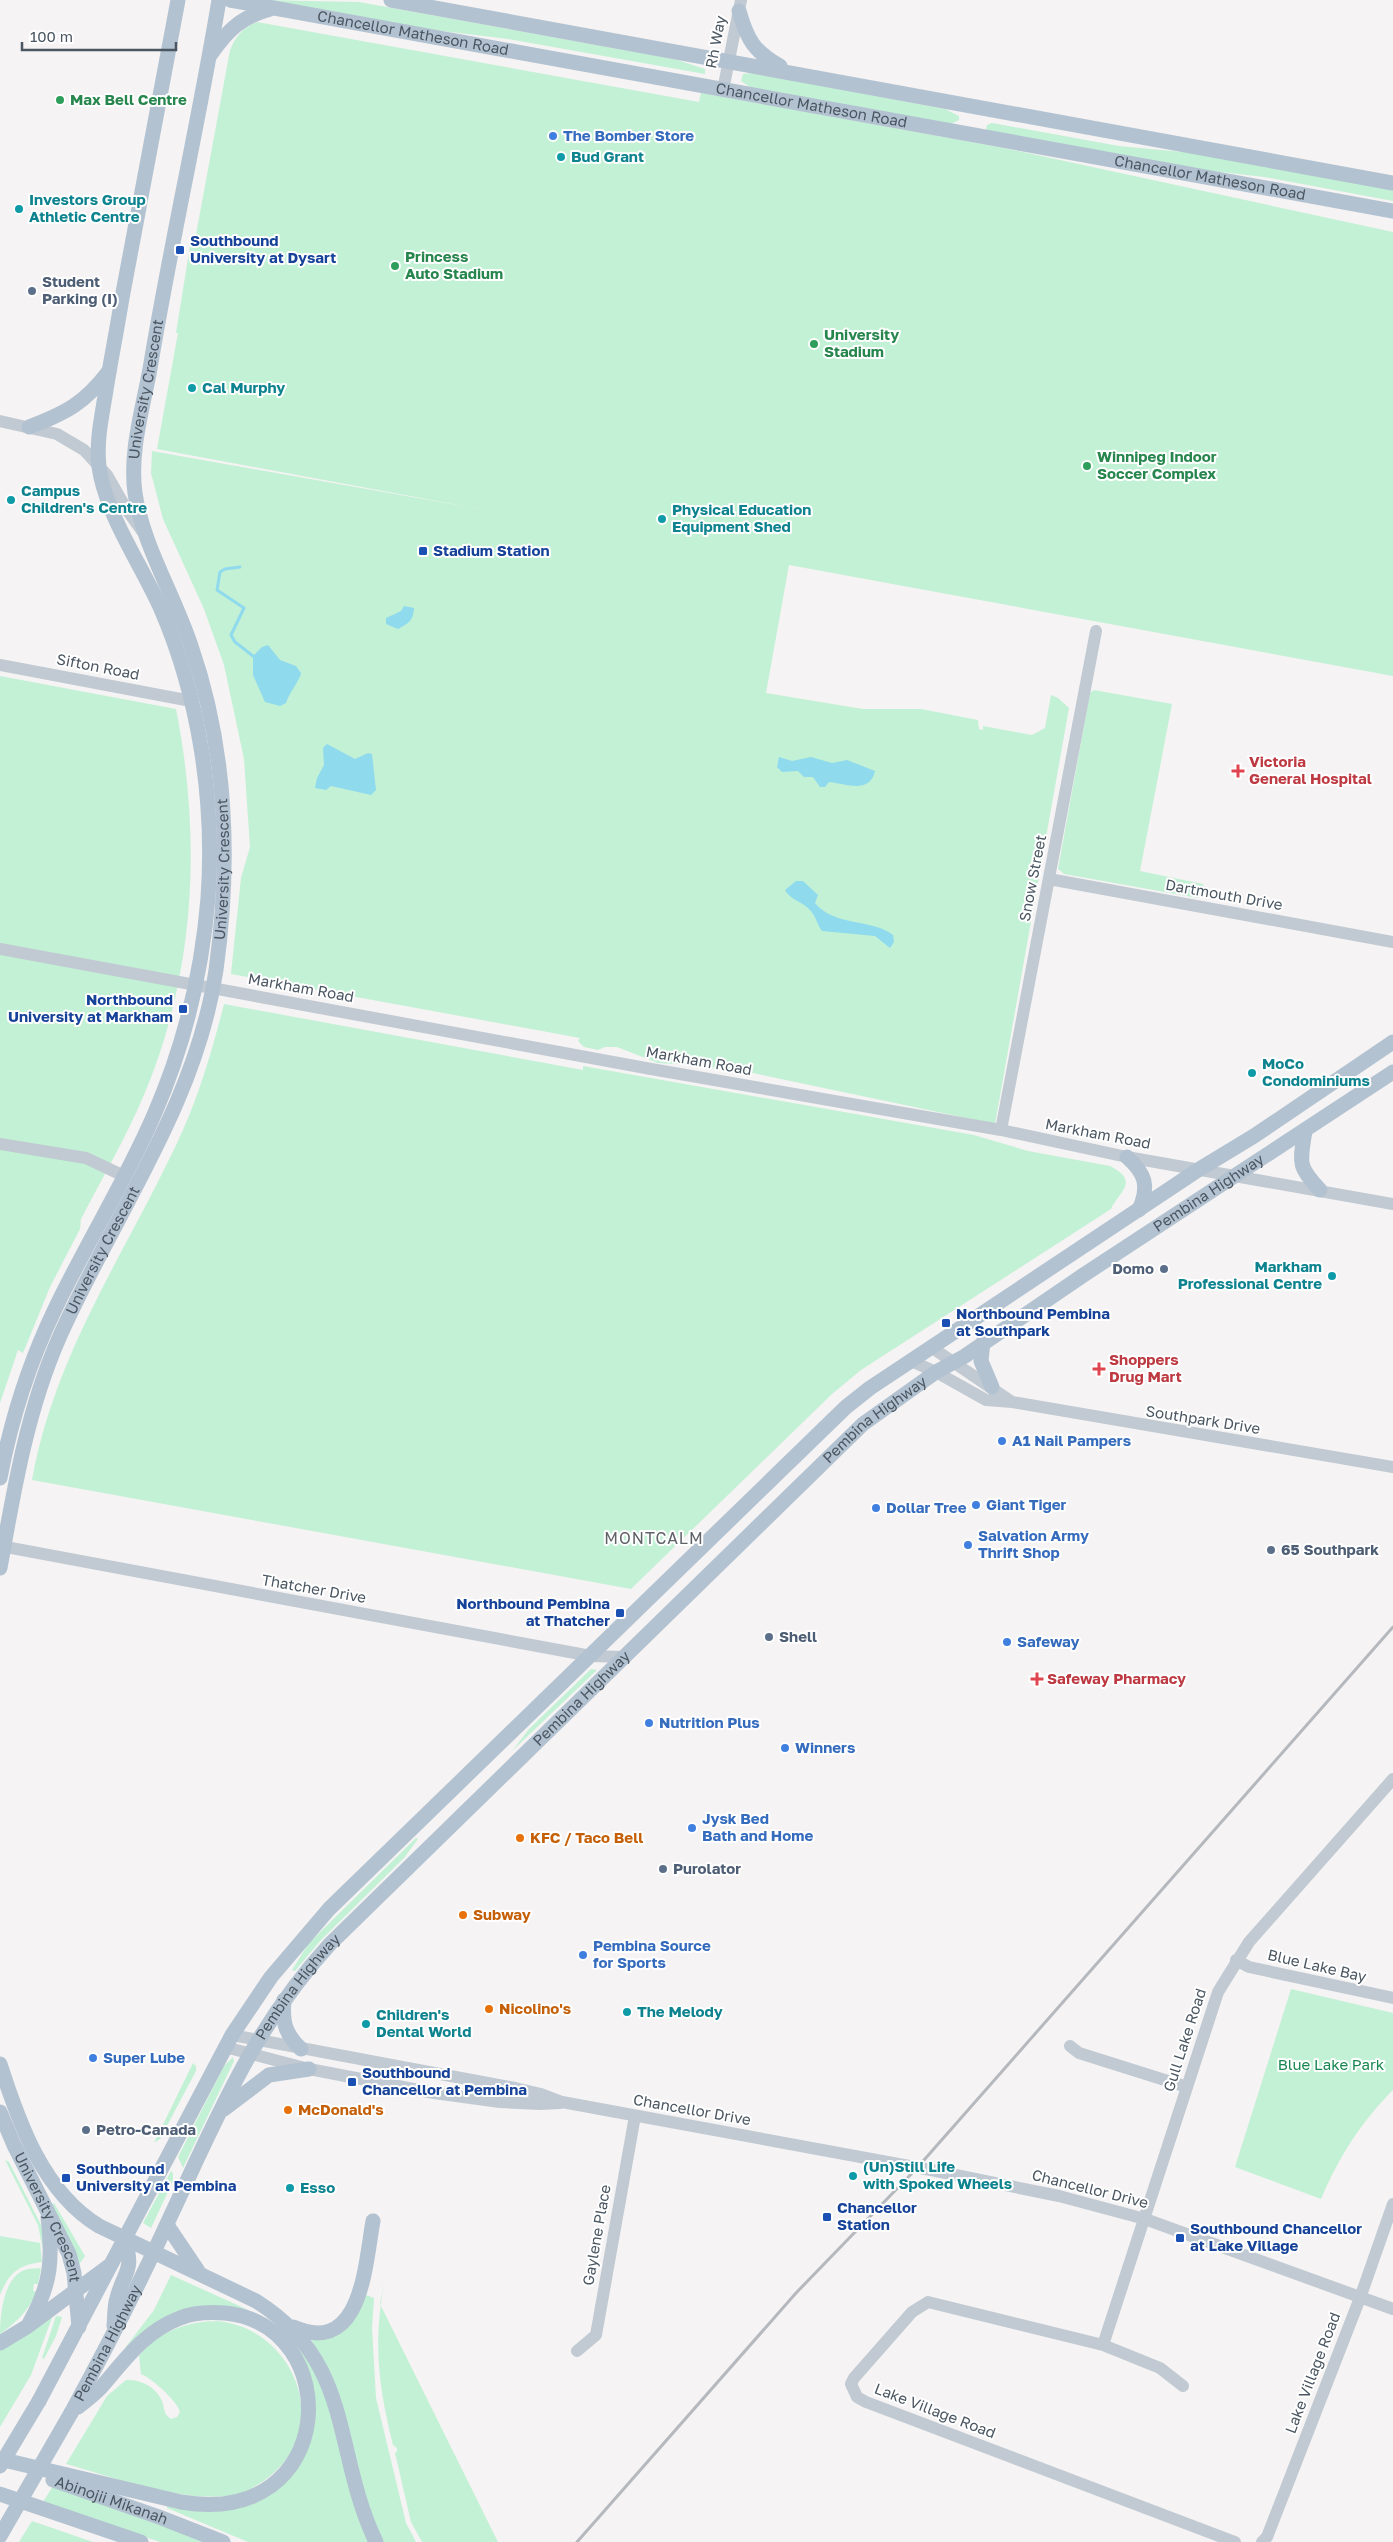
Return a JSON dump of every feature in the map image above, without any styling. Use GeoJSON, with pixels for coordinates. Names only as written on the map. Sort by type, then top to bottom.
{"type":"FeatureCollection","features":[{"type":"Feature","properties":{"kind":"main road","name":"University Crescent"},"geometry":{"type":"LineString","coordinates":[[0,1478],[13,1419],[39,1344],[63,1292],[148,1130],[172,1072],[196,985],[207,903],[209,842],[204,772],[191,701],[167,625],[108,500],[99,465],[98,438],[178,0]]}},
{"type":"Feature","properties":{"kind":"main road","name":"University Crescent"},"geometry":{"type":"LineString","coordinates":[[0,1568],[2,1546],[26,1432],[48,1364],[78,1299],[168,1123],[195,1051],[212,988],[221,928],[225,874],[224,811],[215,737],[206,696],[191,644],[166,580],[142,531],[141,513],[135,494],[136,448],[218,0]]}},
{"type":"Feature","properties":{"kind":"main road","name":"Chancellor Matheson Road"},"geometry":{"type":"LineString","coordinates":[[230,0],[1393,210]]}},
{"type":"Feature","properties":{"kind":"main road","name":"Chancellor Matheson Road"},"geometry":{"type":"LineString","coordinates":[[391,0],[1393,182]]}},
{"type":"Feature","properties":{"kind":"main road"},"geometry":{"type":"LineString","coordinates":[[740,5],[745,32],[764,58],[795,74]]}},
{"type":"Feature","properties":{"kind":"main road"},"geometry":{"type":"LineString","coordinates":[[208,59],[235,25],[252,14],[273,8]]}},
{"type":"Feature","properties":{"kind":"main road"},"geometry":{"type":"LineString","coordinates":[[1368,178],[1393,173]]}},
{"type":"Feature","properties":{"kind":"main road"},"geometry":{"type":"LineString","coordinates":[[29,427],[71,410],[88,396],[110,370]]}},
{"type":"Feature","properties":{"kind":"main road","name":"Pembina Highway"},"geometry":{"type":"LineString","coordinates":[[0,2466],[39,2401],[79,2327],[229,2041],[263,1987],[308,1932],[846,1407],[931,1347],[1198,1170],[1254,1136],[1393,1042]]}},
{"type":"Feature","properties":{"kind":"main road","name":"Pembina Highway"},"geometry":{"type":"LineString","coordinates":[[0,2536],[72,2413],[113,2335],[219,2113],[253,2047],[284,2000],[330,1944],[863,1424],[936,1372],[965,1356],[983,1342],[1393,1072]]}},
{"type":"Feature","properties":{"kind":"main road"},"geometry":{"type":"LineString","coordinates":[[1305,1131],[1301,1163],[1305,1175],[1320,1190]]}},
{"type":"Feature","properties":{"kind":"main road"},"geometry":{"type":"LineString","coordinates":[[1127,1157],[1140,1169],[1144,1178],[1144,1198],[1139,1210]]}},
{"type":"Feature","properties":{"kind":"main road"},"geometry":{"type":"LineString","coordinates":[[983,1342],[981,1362],[992,1387]]}},
{"type":"Feature","properties":{"kind":"main road"},"geometry":{"type":"LineString","coordinates":[[284,2000],[283,2016],[286,2032],[301,2049]]}},
{"type":"Feature","properties":{"kind":"main road","name":"University Crescent"},"geometry":{"type":"LineString","coordinates":[[0,2064],[18,2116],[36,2155],[55,2185],[84,2215],[99,2226],[256,2301],[287,2324]]}},
{"type":"Feature","properties":{"kind":"main road"},"geometry":{"type":"LineString","coordinates":[[219,2113],[269,2075],[309,2069]]}},
{"type":"Feature","properties":{"kind":"main road","name":"University Crescent"},"geometry":{"type":"LineString","coordinates":[[0,2112],[14,2145],[69,2254],[76,2290],[79,2327]]}},
{"type":"Feature","properties":{"kind":"main road"},"geometry":{"type":"LineString","coordinates":[[28,2326],[43,2297],[51,2268],[52,2247],[47,2208]]}},
{"type":"Feature","properties":{"kind":"main road"},"geometry":{"type":"LineString","coordinates":[[287,2324],[317,2334],[332,2330],[344,2322],[358,2300],[373,2221]]}},
{"type":"Feature","properties":{"kind":"main road"},"geometry":{"type":"LineString","coordinates":[[167,2225],[189,2260],[202,2275]]}},
{"type":"Feature","properties":{"kind":"main road"},"geometry":{"type":"LineString","coordinates":[[113,2335],[116,2298],[129,2269],[130,2257],[125,2238]]}},
{"type":"Feature","properties":{"kind":"main road"},"geometry":{"type":"LineString","coordinates":[[0,2343],[28,2326],[111,2264]]}},
{"type":"Feature","properties":{"kind":"main road"},"geometry":{"type":"LineString","coordinates":[[0,2461],[181,2502],[201,2505],[230,2503],[255,2496],[277,2481],[286,2472],[300,2450],[309,2414],[308,2393],[301,2371],[279,2339],[246,2317],[209,2312],[180,2318],[149,2335],[128,2354],[103,2386],[72,2413]]}},
{"type":"Feature","properties":{"kind":"main road"},"geometry":{"type":"LineString","coordinates":[[287,2324],[310,2350],[324,2375],[336,2408],[356,2490],[376,2542]]}},
{"type":"Feature","properties":{"kind":"main road","name":"Abinojii Mikanah"},"geometry":{"type":"LineString","coordinates":[[0,2461],[151,2514],[223,2542]]}},
{"type":"Feature","properties":{"kind":"main road","name":"Abinojii Mikanah"},"geometry":{"type":"LineString","coordinates":[[0,2494],[141,2542]]}},
{"type":"Feature","properties":{"kind":"street","name":"Rh Way"},"geometry":{"type":"LineString","coordinates":[[723,90],[740,5]]}},
{"type":"Feature","properties":{"kind":"street"},"geometry":{"type":"LineString","coordinates":[[0,422],[29,427],[71,441],[99,465],[111,480],[127,510],[142,531]]}},
{"type":"Feature","properties":{"kind":"street","name":"Snow Street"},"geometry":{"type":"LineString","coordinates":[[1001,1130],[1096,631]]}},
{"type":"Feature","properties":{"kind":"street","name":"Sifton Road"},"geometry":{"type":"LineString","coordinates":[[0,665],[191,701]]}},
{"type":"Feature","properties":{"kind":"street","name":"Dartmouth Drive"},"geometry":{"type":"LineString","coordinates":[[1049,879],[1393,942]]}},
{"type":"Feature","properties":{"kind":"street","name":"Markham Road"},"geometry":{"type":"LineString","coordinates":[[0,949],[1001,1130],[1127,1157],[1393,1204]]}},
{"type":"Feature","properties":{"kind":"street"},"geometry":{"type":"LineString","coordinates":[[0,1144],[79,1156],[100,1163],[124,1176]]}},
{"type":"Feature","properties":{"kind":"street","name":"Southpark Drive"},"geometry":{"type":"LineString","coordinates":[[931,1347],[1012,1402]]}},
{"type":"Feature","properties":{"kind":"street","name":"Southpark Drive"},"geometry":{"type":"LineString","coordinates":[[911,1361],[936,1372],[986,1400],[1012,1402],[1391,1468]]}},
{"type":"Feature","properties":{"kind":"street","name":"Thatcher Drive"},"geometry":{"type":"LineString","coordinates":[[2,1546],[591,1656],[623,1657]]}},
{"type":"Feature","properties":{"kind":"street","name":"Gull Lake Road"},"geometry":{"type":"LineString","coordinates":[[1145,2219],[1218,1992],[1236,1960],[1249,1942],[1391,1785]]}},
{"type":"Feature","properties":{"kind":"street","name":"Blue Lake Bay"},"geometry":{"type":"LineString","coordinates":[[1236,1960],[1249,1967],[1393,1998]]}},
{"type":"Feature","properties":{"kind":"street","name":"Chancellor Drive"},"geometry":{"type":"LineString","coordinates":[[229,2041],[253,2047],[309,2069],[459,2096],[540,2104],[562,2102]]}},
{"type":"Feature","properties":{"kind":"street"},"geometry":{"type":"LineString","coordinates":[[1070,2046],[1079,2053],[1187,2087]]}},
{"type":"Feature","properties":{"kind":"street","name":"Chancellor Drive"},"geometry":{"type":"LineString","coordinates":[[253,2047],[301,2049],[515,2088],[541,2094],[562,2102],[1059,2196],[1145,2219],[1263,2260],[1393,2309]]}},
{"type":"Feature","properties":{"kind":"street","name":"Gaylene Place"},"geometry":{"type":"LineString","coordinates":[[577,2351],[596,2335],[635,2116]]}},
{"type":"Feature","properties":{"kind":"street","name":"Lake Village Road"},"geometry":{"type":"LineString","coordinates":[[1262,2542],[1267,2537],[1360,2298],[1393,2204]]}},
{"type":"Feature","properties":{"kind":"street"},"geometry":{"type":"LineString","coordinates":[[1103,2346],[1145,2219]]}},
{"type":"Feature","properties":{"kind":"street","name":"Lake Village Road"},"geometry":{"type":"LineString","coordinates":[[1184,2386],[1160,2368],[1103,2346],[928,2302],[912,2312],[854,2378],[851,2384],[857,2397],[866,2402],[1235,2542]]}},
{"type":"Feature","properties":{"kind":"green space"},"geometry":{"type":"Polygon","coordinates":[[[262,0],[359,2],[674,59],[705,69],[705,74],[508,39],[410,27],[262,0]]]}},
{"type":"Feature","properties":{"kind":"green space"},"geometry":{"type":"Polygon","coordinates":[[[257,22],[699,102],[701,93],[1004,148],[1393,232],[1393,676],[789,565],[766,693],[863,709],[921,709],[978,720],[979,729],[983,730],[983,726],[1032,735],[1045,728],[1051,695],[1058,698],[1069,708],[995,1124],[753,1073],[695,1065],[658,1063],[617,1047],[605,1047],[598,1050],[584,1047],[578,1041],[580,1038],[231,974],[241,878],[250,847],[244,759],[224,665],[204,609],[163,519],[151,473],[152,451],[480,509],[157,449],[178,333],[176,333],[191,240],[195,240],[230,50],[240,33],[257,22]]]}},
{"type":"Feature","properties":{"kind":"green space"},"geometry":{"type":"Polygon","coordinates":[[[753,73],[945,109],[959,116],[959,120],[951,124],[753,89],[741,81],[743,74],[753,73]]]}},
{"type":"Feature","properties":{"kind":"green space"},"geometry":{"type":"Polygon","coordinates":[[[992,123],[1119,146],[1204,154],[1393,189],[1393,201],[1264,177],[1186,168],[994,134],[986,129],[987,125],[992,123]]]}},
{"type":"Feature","properties":{"kind":"green space"},"geometry":{"type":"Polygon","coordinates":[[[0,676],[176,709],[184,760],[191,863],[188,915],[181,966],[171,1017],[155,1066],[129,1128],[81,1219],[80,1229],[50,1287],[23,1353],[18,1350],[0,1403],[0,676]]]}},
{"type":"Feature","properties":{"kind":"green space"},"geometry":{"type":"Polygon","coordinates":[[[1094,690],[1172,704],[1140,871],[1203,884],[1204,892],[1198,898],[1064,874],[1058,869],[1090,693],[1094,690]]]}},
{"type":"Feature","properties":{"kind":"green space"},"geometry":{"type":"Polygon","coordinates":[[[224,1004],[583,1070],[583,1066],[974,1135],[1028,1151],[1110,1166],[1124,1177],[1125,1187],[1111,1209],[861,1370],[832,1394],[631,1589],[32,1480],[43,1432],[58,1386],[96,1300],[183,1130],[206,1068],[224,1004]]]}},
{"type":"Feature","properties":{"kind":"green space"},"geometry":{"type":"Polygon","coordinates":[[[591,1669],[597,1670],[512,1751],[529,1729],[591,1669]]]}},
{"type":"Feature","properties":{"kind":"green space"},"geometry":{"type":"Polygon","coordinates":[[[416,1838],[418,1839],[404,1858],[320,1941],[295,1971],[292,1970],[309,1943],[416,1838]]]}},
{"type":"Feature","properties":{"kind":"green space","name":"Blue Lake Park"},"geometry":{"type":"Polygon","coordinates":[[[1291,1989],[1393,2013],[1393,2090],[1361,2127],[1343,2154],[1321,2199],[1235,2167],[1291,1989]]]}},
{"type":"Feature","properties":{"kind":"green space"},"geometry":{"type":"Polygon","coordinates":[[[233,2057],[234,2061],[183,2168],[178,2157],[224,2066],[233,2057]]]}},
{"type":"Feature","properties":{"kind":"green space"},"geometry":{"type":"Polygon","coordinates":[[[193,2063],[196,2066],[196,2071],[160,2139],[154,2143],[193,2063]]]}},
{"type":"Feature","properties":{"kind":"green space"},"geometry":{"type":"Polygon","coordinates":[[[5,2160],[9,2162],[44,2232],[43,2250],[38,2225],[5,2160]]]}},
{"type":"Feature","properties":{"kind":"green space"},"geometry":{"type":"Polygon","coordinates":[[[171,2171],[173,2173],[173,2181],[151,2228],[143,2223],[171,2171]]]}},
{"type":"Feature","properties":{"kind":"green space"},"geometry":{"type":"Polygon","coordinates":[[[54,2203],[85,2256],[78,2266],[51,2205],[54,2203]]]}},
{"type":"Feature","properties":{"kind":"green space"},"geometry":{"type":"Polygon","coordinates":[[[0,2236],[40,2243],[42,2262],[27,2265],[15,2271],[0,2295],[0,2236]]]}},
{"type":"Feature","properties":{"kind":"green space"},"geometry":{"type":"Polygon","coordinates":[[[41,2268],[38,2284],[34,2284],[33,2291],[37,2292],[30,2305],[17,2321],[0,2334],[2,2309],[11,2283],[22,2271],[41,2268]]]}},
{"type":"Feature","properties":{"kind":"green space"},"geometry":{"type":"Polygon","coordinates":[[[171,2275],[244,2308],[272,2323],[293,2338],[321,2381],[371,2542],[248,2542],[167,2508],[167,2504],[222,2509],[249,2504],[274,2490],[292,2468],[308,2443],[298,2353],[219,2308],[125,2348],[154,2310],[171,2275]]]}},
{"type":"Feature","properties":{"kind":"green space"},"geometry":{"type":"Polygon","coordinates":[[[363,2294],[374,2298],[372,2328],[376,2398],[406,2523],[416,2542],[382,2542],[366,2508],[332,2376],[309,2336],[318,2337],[363,2294]]]}},
{"type":"Feature","properties":{"kind":"green space"},"geometry":{"type":"Polygon","coordinates":[[[381,2306],[498,2542],[422,2542],[411,2522],[395,2453],[397,2448],[393,2445],[380,2379],[378,2339],[381,2306]]]}},
{"type":"Feature","properties":{"kind":"green space"},"geometry":{"type":"Polygon","coordinates":[[[53,2315],[31,2375],[0,2427],[0,2349],[53,2315]]]}},
{"type":"Feature","properties":{"kind":"green space"},"geometry":{"type":"Polygon","coordinates":[[[56,2316],[62,2317],[56,2336],[44,2359],[42,2358],[56,2316]]]}},
{"type":"Feature","properties":{"kind":"green space"},"geometry":{"type":"Polygon","coordinates":[[[218,2321],[245,2328],[267,2341],[284,2360],[296,2382],[301,2407],[299,2431],[289,2455],[270,2476],[253,2488],[238,2494],[213,2497],[192,2496],[149,2488],[66,2464],[107,2396],[126,2380],[137,2381],[152,2388],[162,2401],[167,2415],[171,2419],[177,2417],[180,2412],[175,2402],[158,2385],[141,2374],[139,2356],[164,2334],[196,2323],[218,2321]]]}},
{"type":"Feature","properties":{"kind":"green space"},"geometry":{"type":"Polygon","coordinates":[[[53,2486],[206,2542],[160,2542],[43,2502],[53,2486]]]}},
{"type":"Feature","properties":{"kind":"green space"},"geometry":{"type":"Polygon","coordinates":[[[32,2521],[93,2542],[19,2542],[32,2521]]]}},
{"type":"Feature","properties":{"kind":"water"},"geometry":{"type":"Polygon","coordinates":[[[404,606],[414,608],[410,621],[398,629],[386,624],[386,618],[401,611],[404,606]]]}},
{"type":"Feature","properties":{"kind":"water"},"geometry":{"type":"Polygon","coordinates":[[[268,645],[280,660],[296,666],[301,673],[286,703],[280,706],[265,702],[253,675],[253,656],[262,647],[268,645]]]}},
{"type":"Feature","properties":{"kind":"water"},"geometry":{"type":"Polygon","coordinates":[[[327,744],[355,759],[368,753],[372,754],[376,790],[371,795],[331,786],[326,790],[315,788],[317,778],[324,765],[323,748],[327,744]]]}},
{"type":"Feature","properties":{"kind":"water"},"geometry":{"type":"Polygon","coordinates":[[[779,757],[792,761],[811,757],[832,763],[847,760],[875,771],[868,783],[863,785],[857,786],[829,782],[825,787],[820,787],[813,777],[804,777],[798,771],[782,772],[777,767],[779,757]]]}},
{"type":"Feature","properties":{"kind":"water"},"geometry":{"type":"Polygon","coordinates":[[[796,881],[803,881],[818,895],[815,903],[823,911],[843,919],[874,926],[893,935],[894,942],[890,948],[875,936],[822,931],[810,910],[790,896],[785,890],[796,881]]]}},
{"type":"Feature","properties":{"kind":"waterway"},"geometry":{"type":"LineString","coordinates":[[240,567],[225,569],[220,572],[217,590],[244,608],[231,635],[235,642],[253,656]]}},
{"type":"Feature","properties":{"kind":"railway"},"geometry":{"type":"LineString","coordinates":[[577,2542],[796,2293],[917,2168],[1393,1627]]}},
{"type":"Feature","properties":{"kind":"place","name":"Max Bell Centre"},"geometry":{"type":"Point","coordinates":[60,100]}},
{"type":"Feature","properties":{"kind":"place","name":"The Bomber Store"},"geometry":{"type":"Point","coordinates":[553,136]}},
{"type":"Feature","properties":{"kind":"place","name":"Bud Grant"},"geometry":{"type":"Point","coordinates":[561,157]}},
{"type":"Feature","properties":{"kind":"place","name":"Investors Group Athletic Centre"},"geometry":{"type":"Point","coordinates":[19,209]}},
{"type":"Feature","properties":{"kind":"place","name":"Southbound University at Dysart"},"geometry":{"type":"Point","coordinates":[180,250]}},
{"type":"Feature","properties":{"kind":"place","name":"Princess Auto Stadium"},"geometry":{"type":"Point","coordinates":[395,266]}},
{"type":"Feature","properties":{"kind":"place","name":"Student Parking (I)"},"geometry":{"type":"Point","coordinates":[32,291]}},
{"type":"Feature","properties":{"kind":"place","name":"University Stadium"},"geometry":{"type":"Point","coordinates":[814,344]}},
{"type":"Feature","properties":{"kind":"place","name":"Cal Murphy"},"geometry":{"type":"Point","coordinates":[192,388]}},
{"type":"Feature","properties":{"kind":"place","name":"Winnipeg Indoor Soccer Complex"},"geometry":{"type":"Point","coordinates":[1087,466]}},
{"type":"Feature","properties":{"kind":"place","name":"Campus Children's Centre"},"geometry":{"type":"Point","coordinates":[11,500]}},
{"type":"Feature","properties":{"kind":"place","name":"Physical Education Equipment Shed"},"geometry":{"type":"Point","coordinates":[662,519]}},
{"type":"Feature","properties":{"kind":"place","name":"Stadium Station"},"geometry":{"type":"Point","coordinates":[423,551]}},
{"type":"Feature","properties":{"kind":"place","name":"Victoria General Hospital"},"geometry":{"type":"Point","coordinates":[1238,771]}},
{"type":"Feature","properties":{"kind":"place","name":"Northbound University at Markham"},"geometry":{"type":"Point","coordinates":[183,1009]}},
{"type":"Feature","properties":{"kind":"place","name":"MoCo Condominiums"},"geometry":{"type":"Point","coordinates":[1252,1073]}},
{"type":"Feature","properties":{"kind":"place","name":"Domo"},"geometry":{"type":"Point","coordinates":[1164,1269]}},
{"type":"Feature","properties":{"kind":"place","name":"Markham Professional Centre"},"geometry":{"type":"Point","coordinates":[1332,1276]}},
{"type":"Feature","properties":{"kind":"place","name":"Northbound Pembina at Southpark"},"geometry":{"type":"Point","coordinates":[946,1323]}},
{"type":"Feature","properties":{"kind":"place","name":"Shoppers Drug Mart"},"geometry":{"type":"Point","coordinates":[1099,1369]}},
{"type":"Feature","properties":{"kind":"place","name":"A1 Nail Pampers"},"geometry":{"type":"Point","coordinates":[1002,1441]}},
{"type":"Feature","properties":{"kind":"place","name":"Giant Tiger"},"geometry":{"type":"Point","coordinates":[976,1505]}},
{"type":"Feature","properties":{"kind":"place","name":"Dollar Tree"},"geometry":{"type":"Point","coordinates":[876,1508]}},
{"type":"Feature","properties":{"kind":"place","name":"Salvation Army Thrift Shop"},"geometry":{"type":"Point","coordinates":[968,1545]}},
{"type":"Feature","properties":{"kind":"place","name":"65 Southpark"},"geometry":{"type":"Point","coordinates":[1271,1550]}},
{"type":"Feature","properties":{"kind":"place","name":"Northbound Pembina at Thatcher"},"geometry":{"type":"Point","coordinates":[620,1613]}},
{"type":"Feature","properties":{"kind":"place","name":"Shell"},"geometry":{"type":"Point","coordinates":[769,1637]}},
{"type":"Feature","properties":{"kind":"place","name":"Safeway"},"geometry":{"type":"Point","coordinates":[1007,1642]}},
{"type":"Feature","properties":{"kind":"place","name":"Safeway Pharmacy"},"geometry":{"type":"Point","coordinates":[1037,1679]}},
{"type":"Feature","properties":{"kind":"place","name":"Nutrition Plus"},"geometry":{"type":"Point","coordinates":[649,1723]}},
{"type":"Feature","properties":{"kind":"place","name":"Winners"},"geometry":{"type":"Point","coordinates":[785,1748]}},
{"type":"Feature","properties":{"kind":"place","name":"Jysk Bed Bath and Home"},"geometry":{"type":"Point","coordinates":[692,1828]}},
{"type":"Feature","properties":{"kind":"place","name":"KFC / Taco Bell"},"geometry":{"type":"Point","coordinates":[520,1838]}},
{"type":"Feature","properties":{"kind":"place","name":"Purolator"},"geometry":{"type":"Point","coordinates":[663,1869]}},
{"type":"Feature","properties":{"kind":"place","name":"Subway"},"geometry":{"type":"Point","coordinates":[463,1915]}},
{"type":"Feature","properties":{"kind":"place","name":"Pembina Source for Sports"},"geometry":{"type":"Point","coordinates":[583,1955]}},
{"type":"Feature","properties":{"kind":"place","name":"Nicolino's"},"geometry":{"type":"Point","coordinates":[489,2009]}},
{"type":"Feature","properties":{"kind":"place","name":"The Melody"},"geometry":{"type":"Point","coordinates":[627,2012]}},
{"type":"Feature","properties":{"kind":"place","name":"Children's Dental World"},"geometry":{"type":"Point","coordinates":[366,2024]}},
{"type":"Feature","properties":{"kind":"place","name":"Super Lube"},"geometry":{"type":"Point","coordinates":[93,2058]}},
{"type":"Feature","properties":{"kind":"place","name":"Southbound Chancellor at Pembina"},"geometry":{"type":"Point","coordinates":[352,2082]}},
{"type":"Feature","properties":{"kind":"place","name":"McDonald's"},"geometry":{"type":"Point","coordinates":[288,2110]}},
{"type":"Feature","properties":{"kind":"place","name":"Petro-Canada"},"geometry":{"type":"Point","coordinates":[86,2130]}},
{"type":"Feature","properties":{"kind":"place","name":"(Un)Still Life with Spoked Wheels"},"geometry":{"type":"Point","coordinates":[853,2176]}},
{"type":"Feature","properties":{"kind":"place","name":"Southbound University at Pembina"},"geometry":{"type":"Point","coordinates":[66,2178]}},
{"type":"Feature","properties":{"kind":"place","name":"Esso"},"geometry":{"type":"Point","coordinates":[290,2188]}},
{"type":"Feature","properties":{"kind":"place","name":"Chancellor Station"},"geometry":{"type":"Point","coordinates":[827,2217]}},
{"type":"Feature","properties":{"kind":"place","name":"Southbound Chancellor at Lake Village"},"geometry":{"type":"Point","coordinates":[1180,2238]}},
{"type":"Feature","properties":{"kind":"district","name":"MONTCALM"},"geometry":{"type":"Point","coordinates":[654,1538]}}]}
